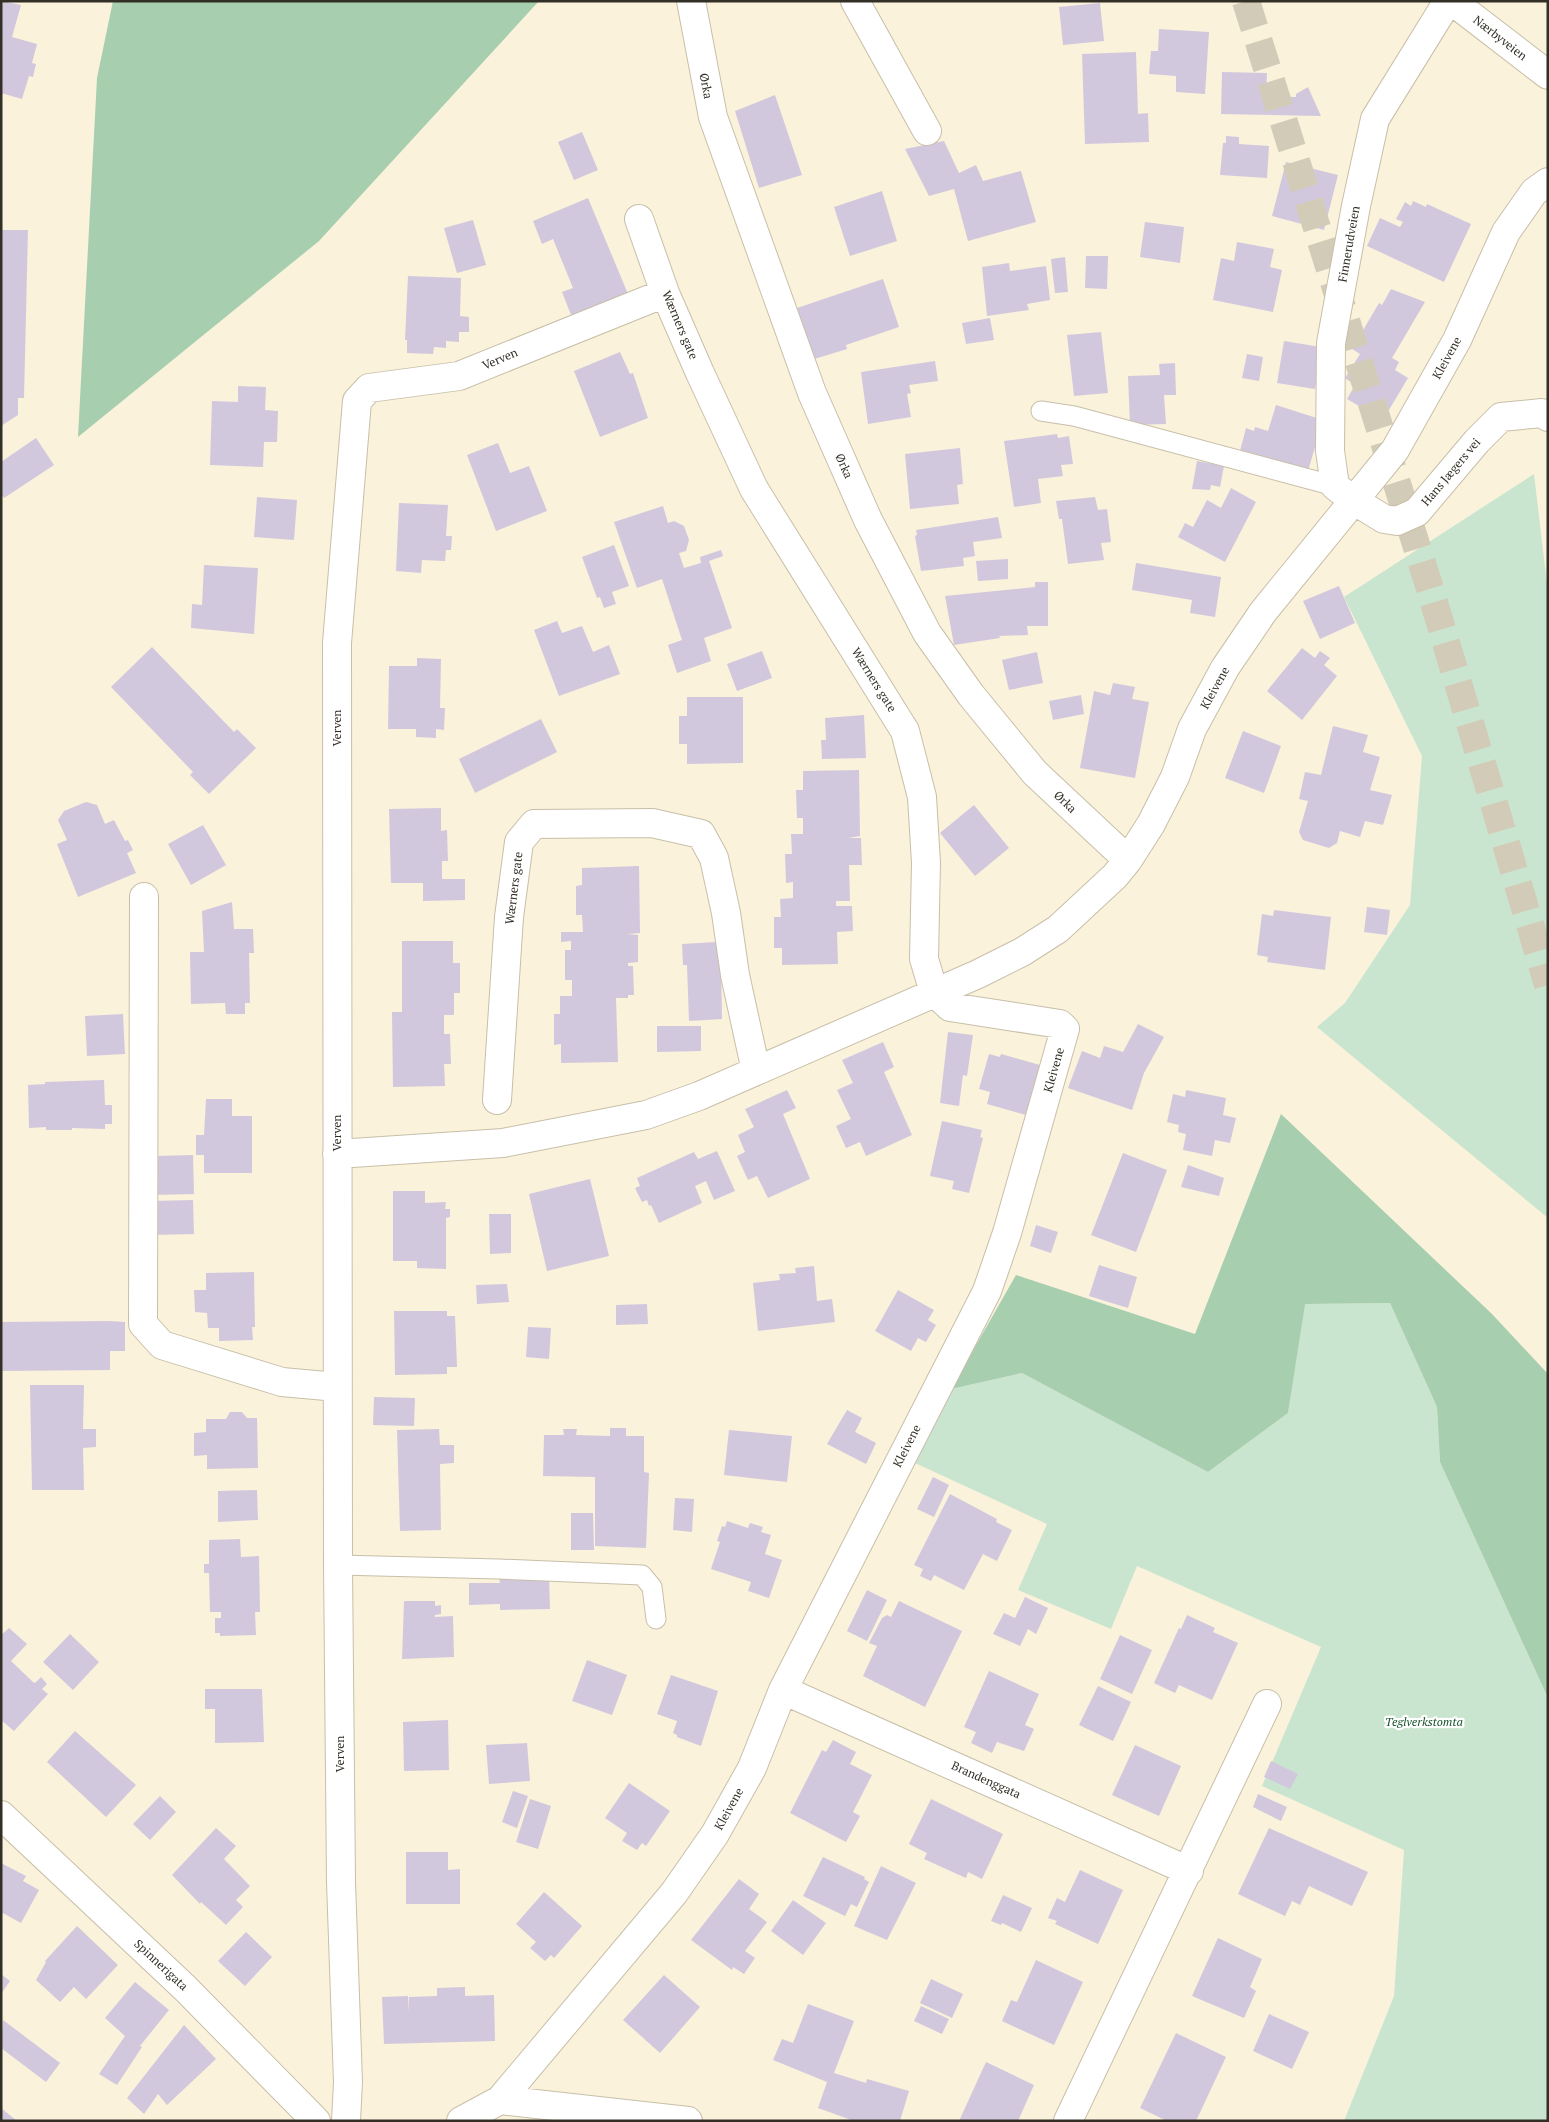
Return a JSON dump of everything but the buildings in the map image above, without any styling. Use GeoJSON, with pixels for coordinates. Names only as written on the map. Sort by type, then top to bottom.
{"type":"FeatureCollection","features":[{"type":"Feature","properties":{"kind":"street","name":"Ørka"},"geometry":{"type":"LineString","coordinates":[[691,1],[713,117],[812,393],[868,520],[927,633],[971,695],[1035,773],[1122,868]]}},
{"type":"Feature","properties":{"kind":"street"},"geometry":{"type":"LineString","coordinates":[[855,1],[927,131]]}},
{"type":"Feature","properties":{"kind":"street","name":"Finnerudveien"},"geometry":{"type":"LineString","coordinates":[[1344,493],[1330,451],[1331,343],[1356,206],[1375,119],[1448,1]]}},
{"type":"Feature","properties":{"kind":"street","name":"Nærbyveien"},"geometry":{"type":"LineString","coordinates":[[1452,1],[1548,75]]}},
{"type":"Feature","properties":{"kind":"street","name":"Kleivene"},"geometry":{"type":"LineString","coordinates":[[461,2121],[500,2100],[674,1893],[715,1834],[752,1768],[783,1690],[987,1291],[1007,1233],[1065,1029],[1060,1024],[950,1007],[934,992],[987,970],[1058,929],[1122,868],[1151,824],[1167,793],[1192,729],[1225,668],[1344,493],[1395,450],[1457,340],[1506,232],[1534,192],[1548,182]]}},
{"type":"Feature","properties":{"kind":"street","name":"Wærners gate"},"geometry":{"type":"LineString","coordinates":[[639,219],[665,292],[754,489],[905,731],[922,797],[926,864],[924,960],[934,992]]}},
{"type":"Feature","properties":{"kind":"street","name":"Verven"},"geometry":{"type":"LineString","coordinates":[[346,2121],[348,2082],[341,1891],[338,1565],[337,644],[358,401],[369,388],[459,376],[665,292]]}},
{"type":"Feature","properties":{"kind":"street","name":"Hans Jægers vei"},"geometry":{"type":"LineString","coordinates":[[1344,493],[1384,519],[1396,521],[1417,512],[1477,441],[1501,417],[1542,413],[1548,417]]}},
{"type":"Feature","properties":{"kind":"street","name":"Wærners gate"},"geometry":{"type":"LineString","coordinates":[[497,1100],[509,917],[520,842],[534,824],[652,823],[701,834],[714,858],[735,975],[756,1071]]}},
{"type":"Feature","properties":{"kind":"street"},"geometry":{"type":"LineString","coordinates":[[144,897],[143,1324],[162,1345],[282,1382],[337,1387]]}},
{"type":"Feature","properties":{"kind":"street"},"geometry":{"type":"LineString","coordinates":[[337,1154],[503,1143],[646,1115],[699,1096],[934,992]]}},
{"type":"Feature","properties":{"kind":"street","name":"Brandenggata"},"geometry":{"type":"LineString","coordinates":[[783,1690],[1189,1871]]}},
{"type":"Feature","properties":{"kind":"street"},"geometry":{"type":"LineString","coordinates":[[1068,2121],[1189,1871],[1267,1704]]}},
{"type":"Feature","properties":{"kind":"street","name":"Spinnerigata"},"geometry":{"type":"LineString","coordinates":[[1,1814],[185,1988],[316,2121]]}},
{"type":"Feature","properties":{"kind":"street"},"geometry":{"type":"LineString","coordinates":[[500,2100],[688,2121]]}},
{"type":"Feature","properties":{"kind":"lane"},"geometry":{"type":"LineString","coordinates":[[1041,411],[1074,416],[1344,493]]}},
{"type":"Feature","properties":{"kind":"lane"},"geometry":{"type":"LineString","coordinates":[[338,1565],[642,1575],[652,1587],[656,1619]]}},
{"type":"Feature","properties":{"kind":"green space"},"geometry":{"type":"Polygon","coordinates":[[[113,1],[539,1],[319,241],[78,437],[97,78],[113,1]]]}},
{"type":"Feature","properties":{"kind":"green space"},"geometry":{"type":"Polygon","coordinates":[[[1534,474],[1548,593],[1548,1218],[1317,1027],[1345,1003],[1410,905],[1422,756],[1344,597],[1534,474]]]}},
{"type":"Feature","properties":{"kind":"green space"},"geometry":{"type":"Polygon","coordinates":[[[1281,1114],[1492,1314],[1548,1374],[1548,1698],[1440,1462],[1437,1407],[1390,1303],[1305,1304],[1288,1413],[1208,1472],[1022,1373],[951,1389],[1016,1275],[1195,1334],[1281,1114]]]}},
{"type":"Feature","properties":{"kind":"green space","name":"Teglverkstomta"},"geometry":{"type":"Polygon","coordinates":[[[1390,1303],[1437,1407],[1440,1462],[1548,1698],[1548,2121],[1344,2121],[1394,1996],[1404,1850],[1262,1786],[1321,1647],[1137,1566],[1111,1629],[1018,1590],[1047,1524],[915,1463],[951,1389],[1022,1373],[1208,1472],[1288,1413],[1304,1304],[1390,1303]]]}},
{"type":"Feature","properties":{"kind":"tunnel"},"geometry":{"type":"LineString","coordinates":[[1246,1],[1430,589],[1548,985]]}}]}
